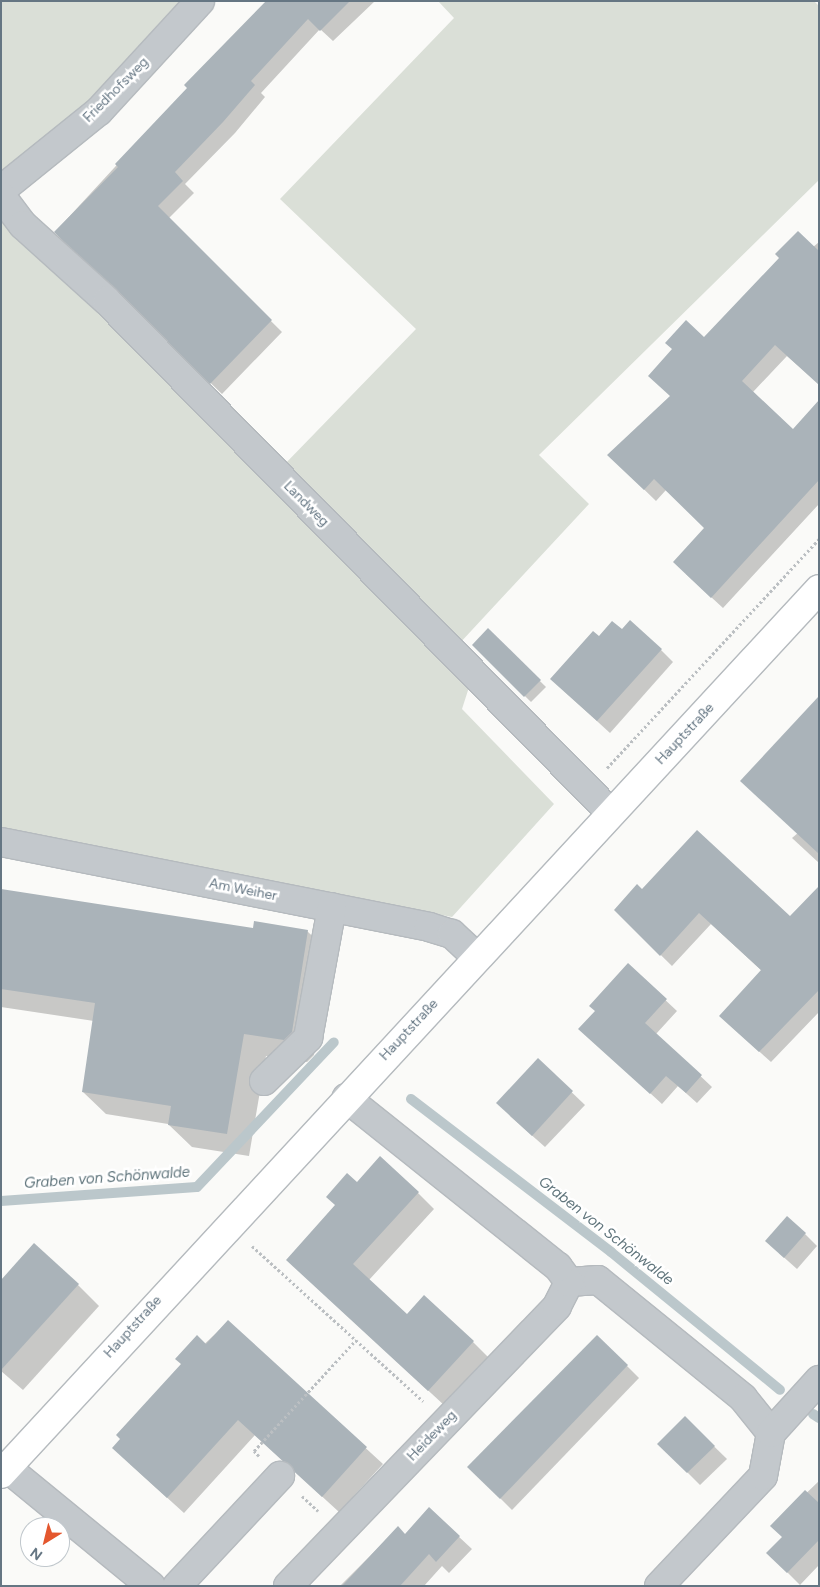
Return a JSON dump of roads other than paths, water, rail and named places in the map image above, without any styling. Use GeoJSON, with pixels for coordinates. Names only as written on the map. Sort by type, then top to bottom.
{"type":"FeatureCollection","features":[{"type":"Feature","properties":{"kind":"main road","name":"Hauptstraße"},"geometry":{"type":"LineString","coordinates":[[4,1471],[346,1098],[819,589]]}},
{"type":"Feature","properties":{"kind":"street","name":"Friedhofsweg"},"geometry":{"type":"LineString","coordinates":[[1,190],[99,111],[200,1]]}},
{"type":"Feature","properties":{"kind":"street","name":"Landweg"},"geometry":{"type":"LineString","coordinates":[[1,196],[23,225],[107,301],[611,813]]}},
{"type":"Feature","properties":{"kind":"street","name":"Am Weiher"},"geometry":{"type":"LineString","coordinates":[[1,842],[452,934],[477,957]]}},
{"type":"Feature","properties":{"kind":"street"},"geometry":{"type":"LineString","coordinates":[[264,1081],[308,1038],[332,908]]}},
{"type":"Feature","properties":{"kind":"street"},"geometry":{"type":"LineString","coordinates":[[346,1098],[558,1267],[568,1282],[598,1280],[743,1398],[771,1433]]}},
{"type":"Feature","properties":{"kind":"street","name":"Heideweg"},"geometry":{"type":"LineString","coordinates":[[288,1586],[556,1306],[568,1282]]}},
{"type":"Feature","properties":{"kind":"street"},"geometry":{"type":"LineString","coordinates":[[659,1586],[763,1476],[771,1433],[819,1380]]}},
{"type":"Feature","properties":{"kind":"street"},"geometry":{"type":"LineString","coordinates":[[4,1471],[151,1586]]}},
{"type":"Feature","properties":{"kind":"street"},"geometry":{"type":"LineString","coordinates":[[177,1586],[280,1476]]}},
{"type":"Feature","properties":{"kind":"waterway","name":"Graben von Schönwalde"},"geometry":{"type":"LineString","coordinates":[[1,1201],[197,1187],[334,1042]]}},
{"type":"Feature","properties":{"kind":"waterway","name":"Graben von Schönwalde"},"geometry":{"type":"LineString","coordinates":[[411,1099],[611,1252],[780,1390]]}},
{"type":"Feature","properties":{"kind":"waterway","name":"Graben von Schönwalde"},"geometry":{"type":"LineString","coordinates":[[813,1414],[819,1418]]}}]}
